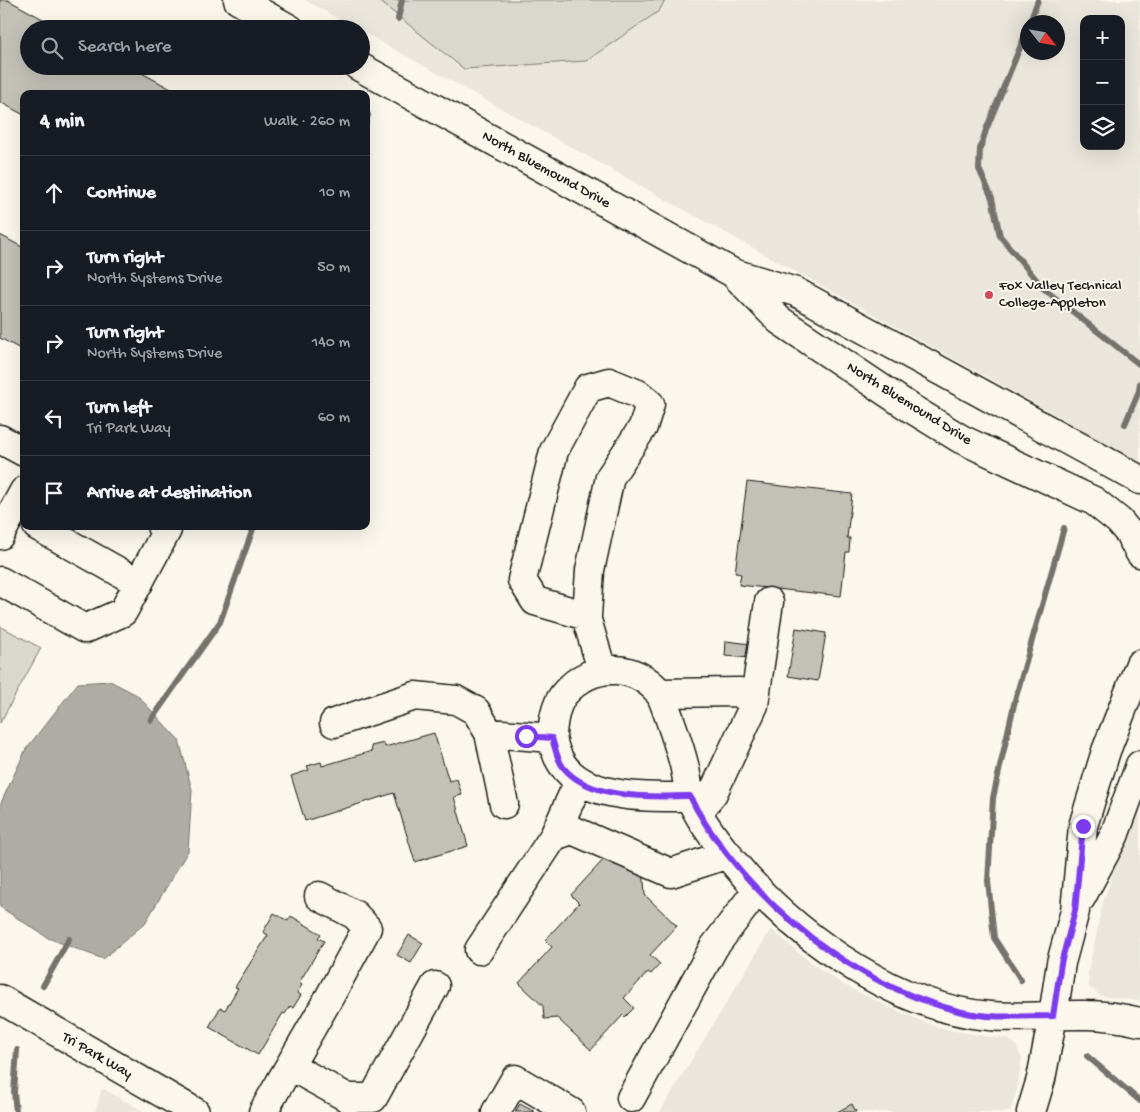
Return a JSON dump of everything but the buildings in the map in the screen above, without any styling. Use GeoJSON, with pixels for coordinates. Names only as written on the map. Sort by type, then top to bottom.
{"type":"FeatureCollection","features":[{"type":"Feature","properties":{"kind":"street"},"geometry":{"type":"LineString","coordinates":[[238,0],[274,20]]}},
{"type":"Feature","properties":{"kind":"street","name":"North Bluemound Drive"},"geometry":{"type":"LineString","coordinates":[[370,73],[734,273],[796,292],[1140,480]]}},
{"type":"Feature","properties":{"kind":"street","name":"North Bluemound Drive"},"geometry":{"type":"LineString","coordinates":[[734,273],[778,320],[912,409],[961,439],[1094,501],[1129,533],[1140,553]]}},
{"type":"Feature","properties":{"kind":"street"},"geometry":{"type":"LineString","coordinates":[[587,616],[535,601],[522,580],[554,451],[588,388],[609,382],[638,394],[650,404],[643,427],[610,477],[590,570],[587,616],[602,670]]}},
{"type":"Feature","properties":{"kind":"street"},"geometry":{"type":"LineString","coordinates":[[0,439],[20,450]]}},
{"type":"Feature","properties":{"kind":"street"},"geometry":{"type":"LineString","coordinates":[[44,530],[139,583]]}},
{"type":"Feature","properties":{"kind":"street"},"geometry":{"type":"LineString","coordinates":[[0,581],[86,628],[123,612],[168,530]]}},
{"type":"Feature","properties":{"kind":"street"},"geometry":{"type":"LineString","coordinates":[[769,602],[754,705],[712,793],[694,805],[658,797],[625,794],[597,788],[579,781],[563,766],[552,738],[553,718],[563,694],[586,675],[602,670],[620,670],[635,674],[659,693],[685,766],[694,805],[746,877],[803,932],[859,969],[894,988],[929,1002],[964,1012],[991,1016],[1088,1015],[1140,1022]]}},
{"type":"Feature","properties":{"kind":"street"},"geometry":{"type":"LineString","coordinates":[[1031,1112],[1041,1078],[1061,963],[1075,911],[1083,826],[1106,751],[1140,664]]}},
{"type":"Feature","properties":{"kind":"street"},"geometry":{"type":"LineString","coordinates":[[659,693],[740,692],[754,705]]}},
{"type":"Feature","properties":{"kind":"street"},"geometry":{"type":"LineString","coordinates":[[334,723],[415,696],[456,700],[476,711],[489,733],[504,804]]}},
{"type":"Feature","properties":{"kind":"street"},"geometry":{"type":"LineString","coordinates":[[489,733],[552,738]]}},
{"type":"Feature","properties":{"kind":"street"},"geometry":{"type":"LineString","coordinates":[[1075,911],[1114,836],[1140,765]]}},
{"type":"Feature","properties":{"kind":"street"},"geometry":{"type":"LineString","coordinates":[[479,950],[554,836],[579,781]]}},
{"type":"Feature","properties":{"kind":"street"},"geometry":{"type":"LineString","coordinates":[[554,836],[572,830],[671,873],[728,854]]}},
{"type":"Feature","properties":{"kind":"street"},"geometry":{"type":"LineString","coordinates":[[631,1098],[714,947],[758,889]]}},
{"type":"Feature","properties":{"kind":"street"},"geometry":{"type":"LineString","coordinates":[[262,1112],[290,1066],[367,928],[355,915],[319,896]]}},
{"type":"Feature","properties":{"kind":"street"},"geometry":{"type":"LineString","coordinates":[[290,1066],[348,1098],[373,1098],[435,986]]}},
{"type":"Feature","properties":{"kind":"street","name":"Tri Park Way"},"geometry":{"type":"LineString","coordinates":[[0,998],[168,1105],[195,1112]]}},
{"type":"Feature","properties":{"kind":"street"},"geometry":{"type":"LineString","coordinates":[[496,1112],[515,1079],[571,1112]]}},
{"type":"Feature","properties":{"kind":"shaded area","name":"Fox Valley Technical College-Appleton"},"geometry":{"type":"Polygon","coordinates":[[[305,0],[1140,0],[1140,462],[370,36],[370,20],[341,20],[305,0]]]}},
{"type":"Feature","properties":{"kind":"shaded area"},"geometry":{"type":"Polygon","coordinates":[[[378,0],[665,0],[659,11],[586,61],[464,69],[378,0]]]}},
{"type":"Feature","properties":{"kind":"shaded area"},"geometry":{"type":"Polygon","coordinates":[[[0,626],[41,648],[0,723],[0,626]]]}},
{"type":"Feature","properties":{"kind":"shaded area"},"geometry":{"type":"Polygon","coordinates":[[[110,681],[137,695],[179,740],[192,790],[188,851],[145,923],[103,959],[48,938],[0,907],[0,805],[26,749],[78,683],[110,681]]]}},
{"type":"Feature","properties":{"kind":"shaded area"},"geometry":{"type":"Polygon","coordinates":[[[1140,797],[1140,1001],[1101,996],[1089,987],[1088,973],[1103,902],[1140,797]]]}},
{"type":"Feature","properties":{"kind":"shaded area"},"geometry":{"type":"Polygon","coordinates":[[[771,929],[806,959],[842,984],[889,1007],[936,1027],[988,1037],[1007,1038],[1016,1045],[1022,1059],[1017,1090],[1010,1112],[660,1112],[771,929]]]}},
{"type":"Feature","properties":{"kind":"shaded area"},"geometry":{"type":"Polygon","coordinates":[[[102,1088],[145,1112],[95,1112],[102,1088]]]}},
{"type":"Feature","properties":{"kind":"waterway"},"geometry":{"type":"LineString","coordinates":[[398,19],[402,0]]}},
{"type":"Feature","properties":{"kind":"waterway"},"geometry":{"type":"LineString","coordinates":[[1033,15],[1038,0]]}},
{"type":"Feature","properties":{"kind":"waterway"},"geometry":{"type":"LineString","coordinates":[[1020,47],[980,149],[979,169],[992,198],[1000,236],[1044,289],[1140,365]]}},
{"type":"Feature","properties":{"kind":"waterway"},"geometry":{"type":"LineString","coordinates":[[1125,424],[1139,391],[1140,383]]}},
{"type":"Feature","properties":{"kind":"waterway"},"geometry":{"type":"LineString","coordinates":[[1021,980],[994,938],[988,881],[993,798],[1015,700],[1064,528]]}},
{"type":"Feature","properties":{"kind":"waterway"},"geometry":{"type":"LineString","coordinates":[[151,720],[220,622],[253,530]]}},
{"type":"Feature","properties":{"kind":"waterway"},"geometry":{"type":"LineString","coordinates":[[43,986],[69,939]]}},
{"type":"Feature","properties":{"kind":"waterway"},"geometry":{"type":"LineString","coordinates":[[16,1112],[14,1092],[17,1050]]}},
{"type":"Feature","properties":{"kind":"waterway"},"geometry":{"type":"LineString","coordinates":[[1087,1056],[1140,1101]]}},
{"type":"Feature","properties":{"kind":"place","name":"Fox Valley Technical College-Appleton"},"geometry":{"type":"Point","coordinates":[989,295]}},
{"type":"Feature","properties":{"kind":"route"},"geometry":{"type":"LineString","coordinates":[[526,736],[552,738],[563,766],[579,781],[597,788],[625,794],[658,797],[690,796],[698,813],[713,835],[746,877],[803,932],[829,951],[894,988],[929,1002],[964,1012],[991,1016],[1053,1016],[1061,963],[1075,911],[1083,826]]}}]}
